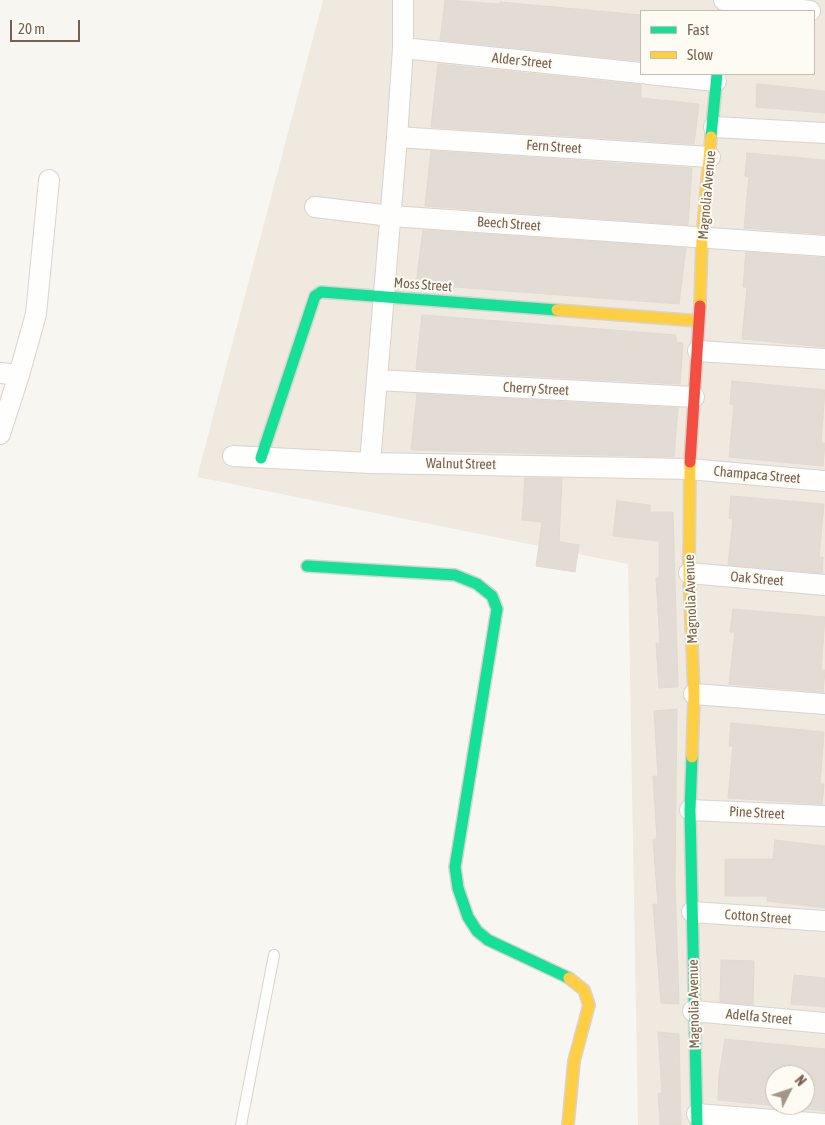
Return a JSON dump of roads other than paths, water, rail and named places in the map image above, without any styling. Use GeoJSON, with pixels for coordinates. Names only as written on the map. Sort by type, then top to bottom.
{"type":"FeatureCollection","features":[{"type":"Feature","properties":{"kind":"street"},"geometry":{"type":"LineString","coordinates":[[370,462],[397,137],[403,48],[403,0]]}},
{"type":"Feature","properties":{"kind":"street"},"geometry":{"type":"LineString","coordinates":[[724,0],[797,10]]}},
{"type":"Feature","properties":{"kind":"street","name":"Alder Street"},"geometry":{"type":"LineString","coordinates":[[403,48],[640,73]]}},
{"type":"Feature","properties":{"kind":"street"},"geometry":{"type":"LineString","coordinates":[[671,75],[717,77]]}},
{"type":"Feature","properties":{"kind":"street","name":"Magnolia Avenue"},"geometry":{"type":"LineString","coordinates":[[697,1119],[693,1011],[690,810],[694,694],[689,573],[689,469],[698,351],[702,238],[714,127],[717,77]]}},
{"type":"Feature","properties":{"kind":"street"},"geometry":{"type":"LineString","coordinates":[[714,127],[825,133]]}},
{"type":"Feature","properties":{"kind":"street","name":"Fern Street"},"geometry":{"type":"LineString","coordinates":[[397,137],[710,157]]}},
{"type":"Feature","properties":{"kind":"street"},"geometry":{"type":"LineString","coordinates":[[0,434],[10,374],[36,314],[49,180]]}},
{"type":"Feature","properties":{"kind":"street","name":"Beech Street"},"geometry":{"type":"LineString","coordinates":[[315,207],[391,216],[825,246]]}},
{"type":"Feature","properties":{"kind":"street","name":"Moss Street"},"geometry":{"type":"LineString","coordinates":[[262,458],[315,296],[321,292],[699,321]]}},
{"type":"Feature","properties":{"kind":"street"},"geometry":{"type":"LineString","coordinates":[[698,351],[825,359]]}},
{"type":"Feature","properties":{"kind":"street","name":"Cherry Street"},"geometry":{"type":"LineString","coordinates":[[377,380],[694,398]]}},
{"type":"Feature","properties":{"kind":"street","name":"Walnut Street"},"geometry":{"type":"LineString","coordinates":[[233,456],[370,462],[689,469]]}},
{"type":"Feature","properties":{"kind":"street","name":"Champaca Street"},"geometry":{"type":"LineString","coordinates":[[689,469],[825,481]]}},
{"type":"Feature","properties":{"kind":"street"},"geometry":{"type":"LineString","coordinates":[[307,566],[455,575],[477,584],[492,596],[497,609],[455,867],[468,917],[477,931],[488,940],[569,978],[584,990],[589,1005],[574,1061],[568,1125]]}},
{"type":"Feature","properties":{"kind":"street","name":"Oak Street"},"geometry":{"type":"LineString","coordinates":[[689,573],[825,585]]}},
{"type":"Feature","properties":{"kind":"street"},"geometry":{"type":"LineString","coordinates":[[694,694],[825,704]]}},
{"type":"Feature","properties":{"kind":"street","name":"Pine Street"},"geometry":{"type":"LineString","coordinates":[[690,810],[825,816]]}},
{"type":"Feature","properties":{"kind":"street","name":"Cotton Street"},"geometry":{"type":"LineString","coordinates":[[692,912],[825,921]]}},
{"type":"Feature","properties":{"kind":"street","name":"Adelfa Street"},"geometry":{"type":"LineString","coordinates":[[693,1011],[825,1023]]}},
{"type":"Feature","properties":{"kind":"street"},"geometry":{"type":"LineString","coordinates":[[697,1119],[825,1124]]}},
{"type":"Feature","properties":{"kind":"lane"},"geometry":{"type":"LineString","coordinates":[[241,1125],[274,955]]}}]}
